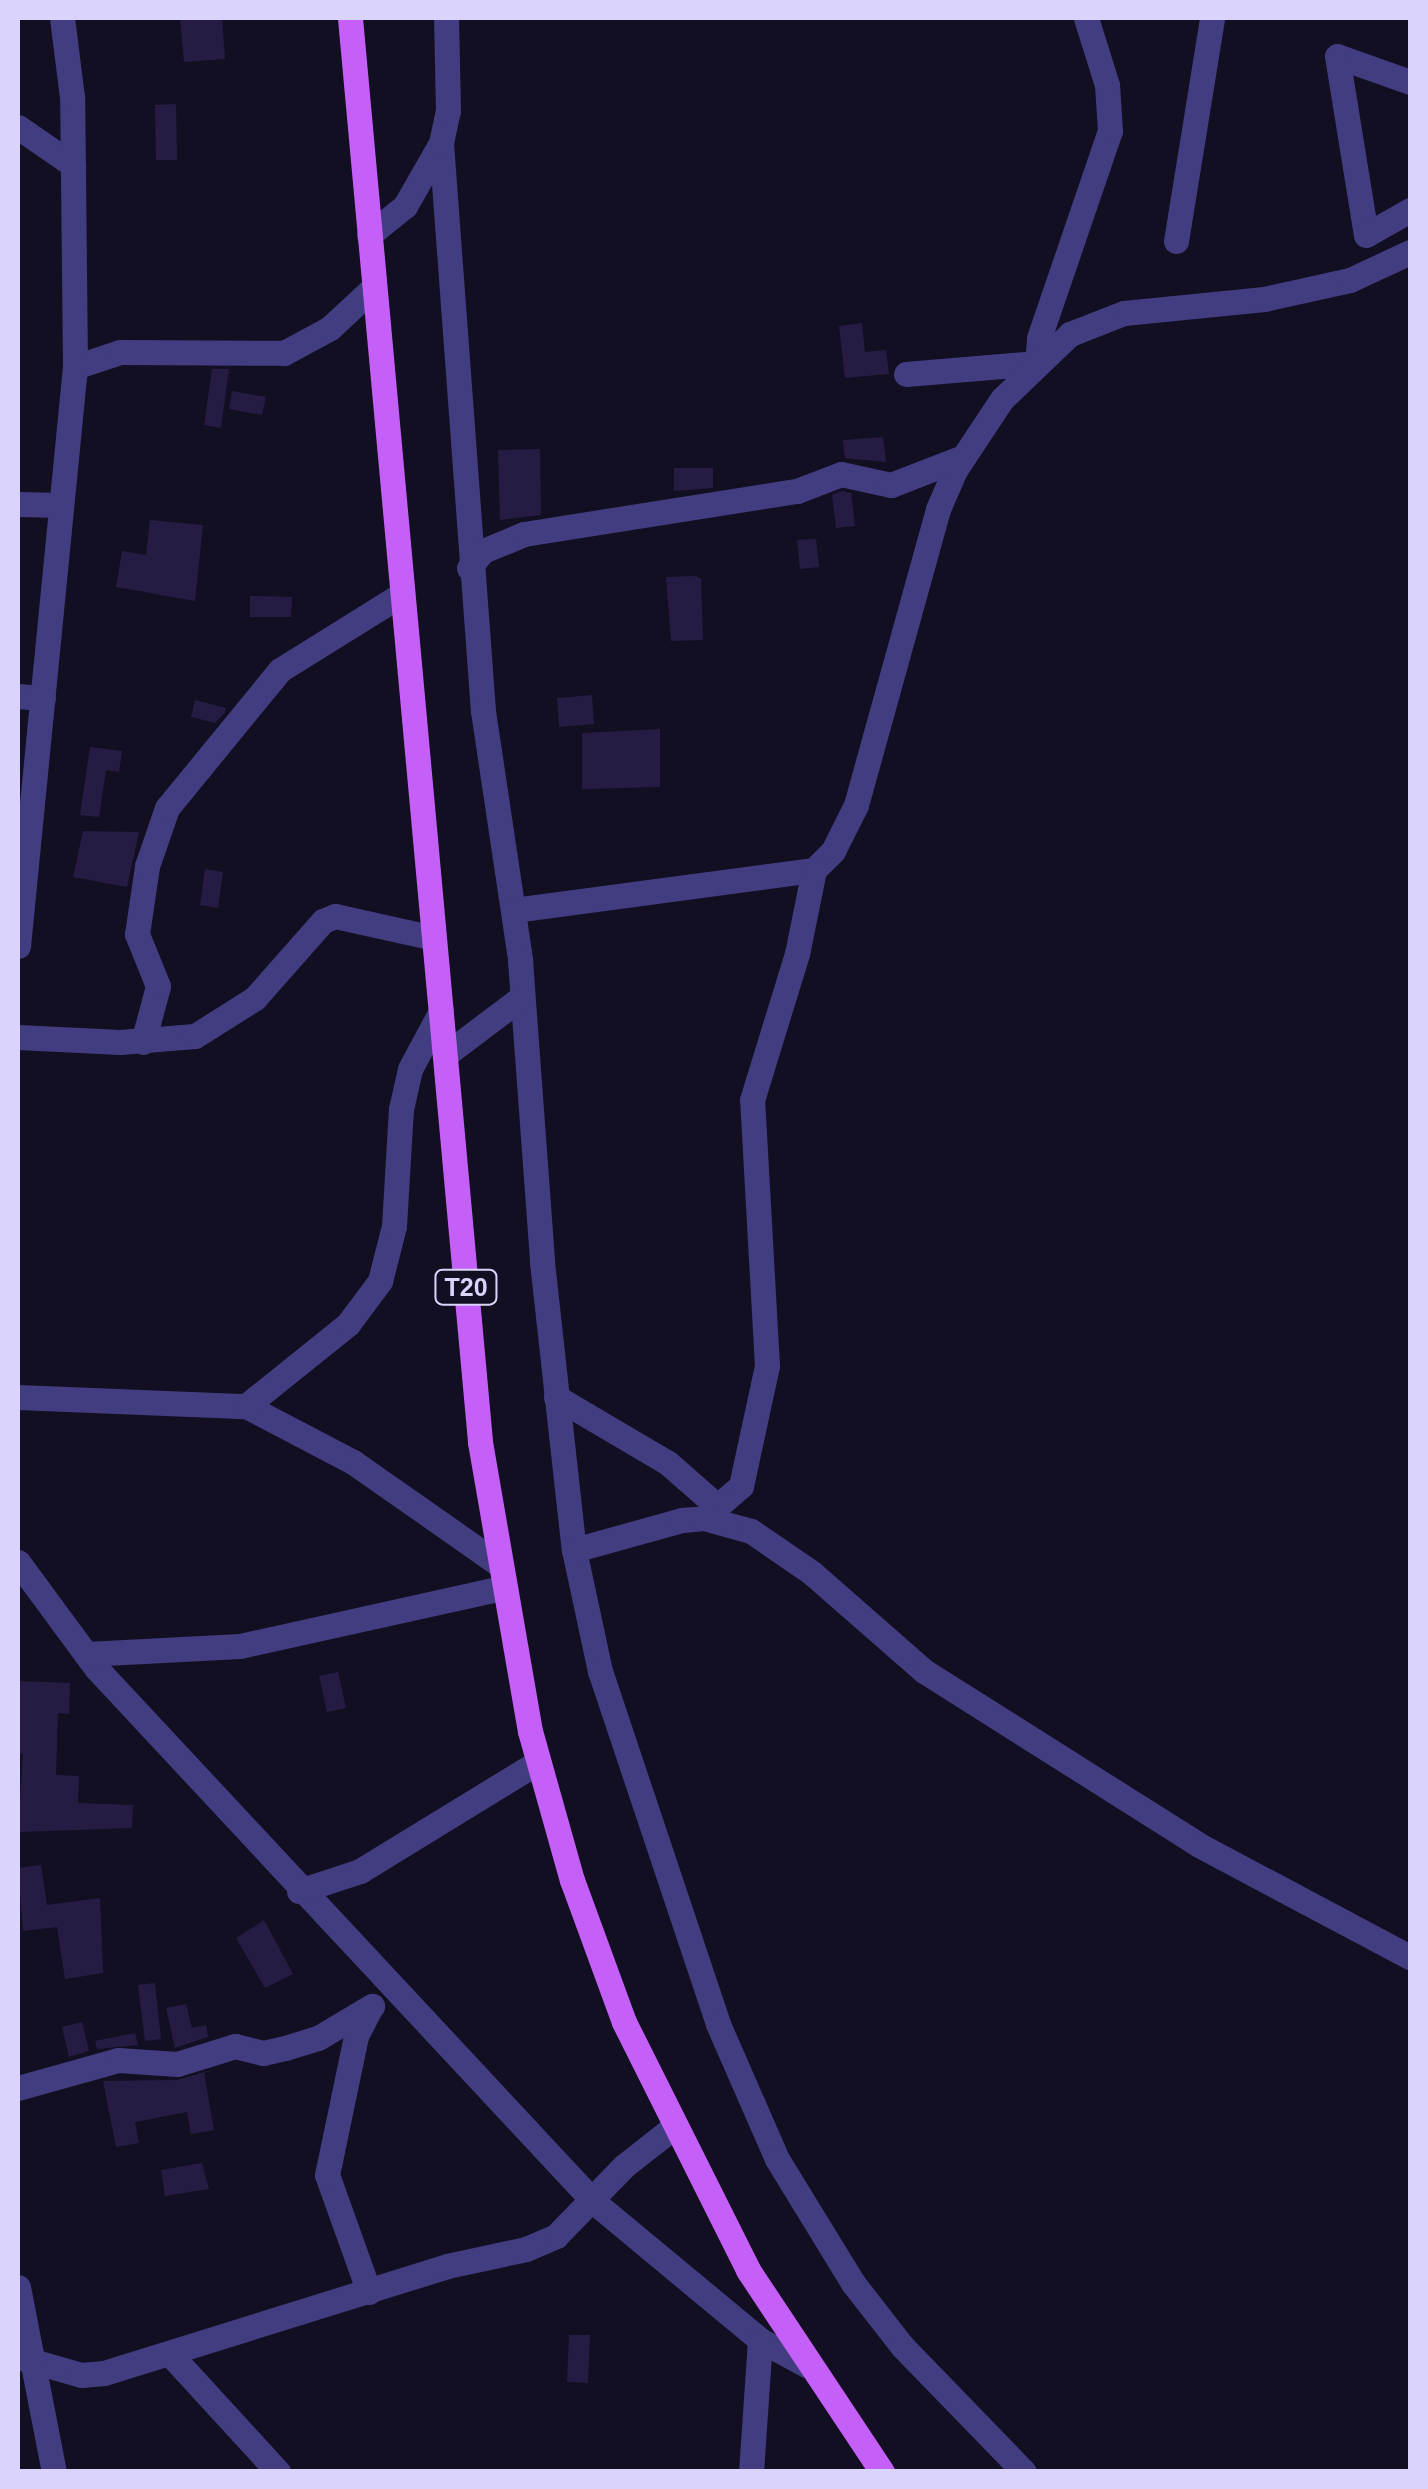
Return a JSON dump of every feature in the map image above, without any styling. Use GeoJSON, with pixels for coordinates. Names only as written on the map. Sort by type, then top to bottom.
{"type":"FeatureCollection","features":[{"type":"Feature","properties":{"kind":"main road","name":"T20"},"geometry":{"type":"LineString","coordinates":[[350,18],[445,1055],[499,1576],[538,1762],[572,1880],[624,2022],[748,2270],[806,2365],[882,2472]]}},
{"type":"Feature","properties":{"kind":"street"},"geometry":{"type":"LineString","coordinates":[[18,946],[30,697],[60,505],[75,366],[73,165],[62,18]]}},
{"type":"Feature","properties":{"kind":"street"},"geometry":{"type":"LineString","coordinates":[[446,18],[448,111],[441,144],[469,568],[514,910],[556,1396],[574,1550],[600,1672],[684,1930],[777,2159],[862,2295],[1024,2472]]}},
{"type":"Feature","properties":{"kind":"street"},"geometry":{"type":"LineString","coordinates":[[1038,363],[1039,338],[1110,131],[1106,85],[1086,18]]}},
{"type":"Feature","properties":{"kind":"street"},"geometry":{"type":"LineString","coordinates":[[1176,241],[1212,18]]}},
{"type":"Feature","properties":{"kind":"street"},"geometry":{"type":"LineString","coordinates":[[1410,82],[1338,56],[1366,235],[1410,210]]}},
{"type":"Feature","properties":{"kind":"street"},"geometry":{"type":"LineString","coordinates":[[18,127],[73,165]]}},
{"type":"Feature","properties":{"kind":"street"},"geometry":{"type":"LineString","coordinates":[[370,235],[405,206],[441,144]]}},
{"type":"Feature","properties":{"kind":"street"},"geometry":{"type":"LineString","coordinates":[[574,1550],[710,1512],[741,1486],[767,1366],[752,1100],[797,954],[814,870],[833,851],[856,805],[923,559],[962,457],[1002,399],[1070,334],[1124,313],[1264,300],[1350,280],[1410,252]]}},
{"type":"Feature","properties":{"kind":"street"},"geometry":{"type":"LineString","coordinates":[[75,366],[120,352],[284,353],[330,328],[374,287]]}},
{"type":"Feature","properties":{"kind":"street"},"geometry":{"type":"LineString","coordinates":[[906,374],[1038,363]]}},
{"type":"Feature","properties":{"kind":"street"},"geometry":{"type":"LineString","coordinates":[[469,568],[483,552],[524,534],[797,491],[841,474],[891,485],[962,457]]}},
{"type":"Feature","properties":{"kind":"street"},"geometry":{"type":"LineString","coordinates":[[18,504],[60,505]]}},
{"type":"Feature","properties":{"kind":"street"},"geometry":{"type":"LineString","coordinates":[[143,1042],[158,986],[137,934],[147,866],[167,808],[280,670],[402,594]]}},
{"type":"Feature","properties":{"kind":"street"},"geometry":{"type":"LineString","coordinates":[[514,910],[814,870]]}},
{"type":"Feature","properties":{"kind":"street"},"geometry":{"type":"LineString","coordinates":[[18,1037],[143,1042],[195,1036],[233,1016],[323,921],[358,917],[434,938]]}},
{"type":"Feature","properties":{"kind":"street"},"geometry":{"type":"LineString","coordinates":[[445,1055],[522,997]]}},
{"type":"Feature","properties":{"kind":"street"},"geometry":{"type":"LineString","coordinates":[[246,1406],[348,1324],[380,1281],[394,1226],[401,1109],[410,1069],[441,1011]]}},
{"type":"Feature","properties":{"kind":"street"},"geometry":{"type":"LineString","coordinates":[[556,1396],[668,1463],[710,1512],[783,1550],[893,1651],[1185,1836],[1410,1957]]}},
{"type":"Feature","properties":{"kind":"street"},"geometry":{"type":"LineString","coordinates":[[18,1397],[246,1406],[353,1462],[499,1576]]}},
{"type":"Feature","properties":{"kind":"street"},"geometry":{"type":"LineString","coordinates":[[18,1562],[86,1654],[299,1891],[594,2202],[760,2340],[806,2365]]}},
{"type":"Feature","properties":{"kind":"street"},"geometry":{"type":"LineString","coordinates":[[86,1654],[240,1646],[499,1576]]}},
{"type":"Feature","properties":{"kind":"street"},"geometry":{"type":"LineString","coordinates":[[299,1891],[386,1857],[538,1762]]}},
{"type":"Feature","properties":{"kind":"street"},"geometry":{"type":"LineString","coordinates":[[18,2088],[118,2060],[177,2064],[235,2046],[263,2052],[285,2048],[318,2038],[393,1991]]}},
{"type":"Feature","properties":{"kind":"street"},"geometry":{"type":"LineString","coordinates":[[369,2292],[327,2175],[356,2036],[372,2006]]}},
{"type":"Feature","properties":{"kind":"street"},"geometry":{"type":"LineString","coordinates":[[27,2361],[81,2375],[170,2354],[369,2292],[526,2249],[556,2236],[594,2202],[624,2166],[675,2126]]}},
{"type":"Feature","properties":{"kind":"street"},"geometry":{"type":"LineString","coordinates":[[18,2287],[27,2361],[54,2472]]}},
{"type":"Feature","properties":{"kind":"street"},"geometry":{"type":"LineString","coordinates":[[752,2472],[760,2340]]}},
{"type":"Feature","properties":{"kind":"street"},"geometry":{"type":"LineString","coordinates":[[170,2354],[278,2472]]}},
{"type":"Feature","properties":{"kind":"building"},"geometry":{"type":"Polygon","coordinates":[[[180,18],[222,18],[225,59],[184,62],[180,18]]]}},
{"type":"Feature","properties":{"kind":"building"},"geometry":{"type":"Polygon","coordinates":[[[176,104],[177,160],[156,160],[155,105],[176,104]]]}},
{"type":"Feature","properties":{"kind":"building"},"geometry":{"type":"Polygon","coordinates":[[[862,323],[865,352],[886,350],[889,374],[845,378],[839,326],[862,323]]]}},
{"type":"Feature","properties":{"kind":"building"},"geometry":{"type":"Polygon","coordinates":[[[212,369],[229,369],[221,428],[204,425],[212,369]]]}},
{"type":"Feature","properties":{"kind":"building"},"geometry":{"type":"Polygon","coordinates":[[[232,391],[266,397],[262,415],[229,409],[232,391]]]}},
{"type":"Feature","properties":{"kind":"building"},"geometry":{"type":"Polygon","coordinates":[[[883,437],[886,462],[845,458],[843,440],[883,437]]]}},
{"type":"Feature","properties":{"kind":"building"},"geometry":{"type":"Polygon","coordinates":[[[540,449],[541,515],[500,520],[498,450],[540,449]]]}},
{"type":"Feature","properties":{"kind":"building"},"geometry":{"type":"Polygon","coordinates":[[[674,468],[713,468],[713,488],[674,491],[674,468]]]}},
{"type":"Feature","properties":{"kind":"building"},"geometry":{"type":"Polygon","coordinates":[[[851,493],[855,526],[836,528],[832,495],[851,493]]]}},
{"type":"Feature","properties":{"kind":"building"},"geometry":{"type":"Polygon","coordinates":[[[150,520],[203,525],[195,601],[116,587],[122,551],[146,555],[150,520]]]}},
{"type":"Feature","properties":{"kind":"building"},"geometry":{"type":"Polygon","coordinates":[[[816,539],[819,567],[800,569],[797,540],[816,539]]]}},
{"type":"Feature","properties":{"kind":"building"},"geometry":{"type":"Polygon","coordinates":[[[666,577],[701,579],[703,640],[671,641],[666,577]]]}},
{"type":"Feature","properties":{"kind":"building"},"geometry":{"type":"Polygon","coordinates":[[[250,596],[292,597],[291,617],[250,617],[250,596]]]}},
{"type":"Feature","properties":{"kind":"building"},"geometry":{"type":"Polygon","coordinates":[[[592,695],[594,724],[559,727],[557,698],[592,695]]]}},
{"type":"Feature","properties":{"kind":"building"},"geometry":{"type":"Polygon","coordinates":[[[195,700],[226,708],[225,712],[215,723],[191,717],[195,700]]]}},
{"type":"Feature","properties":{"kind":"building"},"geometry":{"type":"Polygon","coordinates":[[[660,729],[660,787],[582,789],[582,733],[660,729]]]}},
{"type":"Feature","properties":{"kind":"building"},"geometry":{"type":"Polygon","coordinates":[[[90,747],[122,751],[119,772],[106,770],[99,817],[80,815],[90,747]]]}},
{"type":"Feature","properties":{"kind":"building"},"geometry":{"type":"Polygon","coordinates":[[[83,831],[139,832],[127,887],[73,877],[83,831]]]}},
{"type":"Feature","properties":{"kind":"building"},"geometry":{"type":"Polygon","coordinates":[[[205,869],[223,872],[218,908],[200,905],[205,869]]]}},
{"type":"Feature","properties":{"kind":"building"},"geometry":{"type":"Polygon","coordinates":[[[338,1672],[346,1708],[327,1712],[319,1676],[338,1672]]]}},
{"type":"Feature","properties":{"kind":"building"},"geometry":{"type":"Polygon","coordinates":[[[18,1681],[70,1683],[69,1714],[58,1713],[56,1775],[79,1776],[78,1803],[133,1805],[132,1828],[18,1832],[23,1754],[18,1754],[18,1681]]]}},
{"type":"Feature","properties":{"kind":"building"},"geometry":{"type":"Polygon","coordinates":[[[41,1865],[47,1905],[100,1898],[103,1973],[65,1979],[57,1927],[23,1931],[18,1868],[41,1865]]]}},
{"type":"Feature","properties":{"kind":"building"},"geometry":{"type":"Polygon","coordinates":[[[264,1920],[293,1974],[265,1988],[236,1938],[264,1920]]]}},
{"type":"Feature","properties":{"kind":"building"},"geometry":{"type":"Polygon","coordinates":[[[155,1983],[161,2039],[145,2041],[138,1985],[155,1983]]]}},
{"type":"Feature","properties":{"kind":"building"},"geometry":{"type":"Polygon","coordinates":[[[186,2004],[192,2028],[206,2025],[208,2037],[175,2048],[166,2008],[186,2004]]]}},
{"type":"Feature","properties":{"kind":"building"},"geometry":{"type":"Polygon","coordinates":[[[82,2022],[89,2051],[69,2057],[62,2027],[82,2022]]]}},
{"type":"Feature","properties":{"kind":"building"},"geometry":{"type":"Polygon","coordinates":[[[135,2033],[138,2045],[97,2049],[95,2041],[135,2033]]]}},
{"type":"Feature","properties":{"kind":"building"},"geometry":{"type":"Polygon","coordinates":[[[215,2069],[204,2073],[214,2130],[191,2134],[187,2112],[135,2122],[139,2143],[116,2147],[103,2081],[177,2080],[215,2069]]]}},
{"type":"Feature","properties":{"kind":"building"},"geometry":{"type":"Polygon","coordinates":[[[202,2163],[209,2189],[165,2196],[161,2170],[202,2163]]]}},
{"type":"Feature","properties":{"kind":"building"},"geometry":{"type":"Polygon","coordinates":[[[569,2335],[590,2335],[588,2383],[567,2382],[569,2335]]]}}]}
